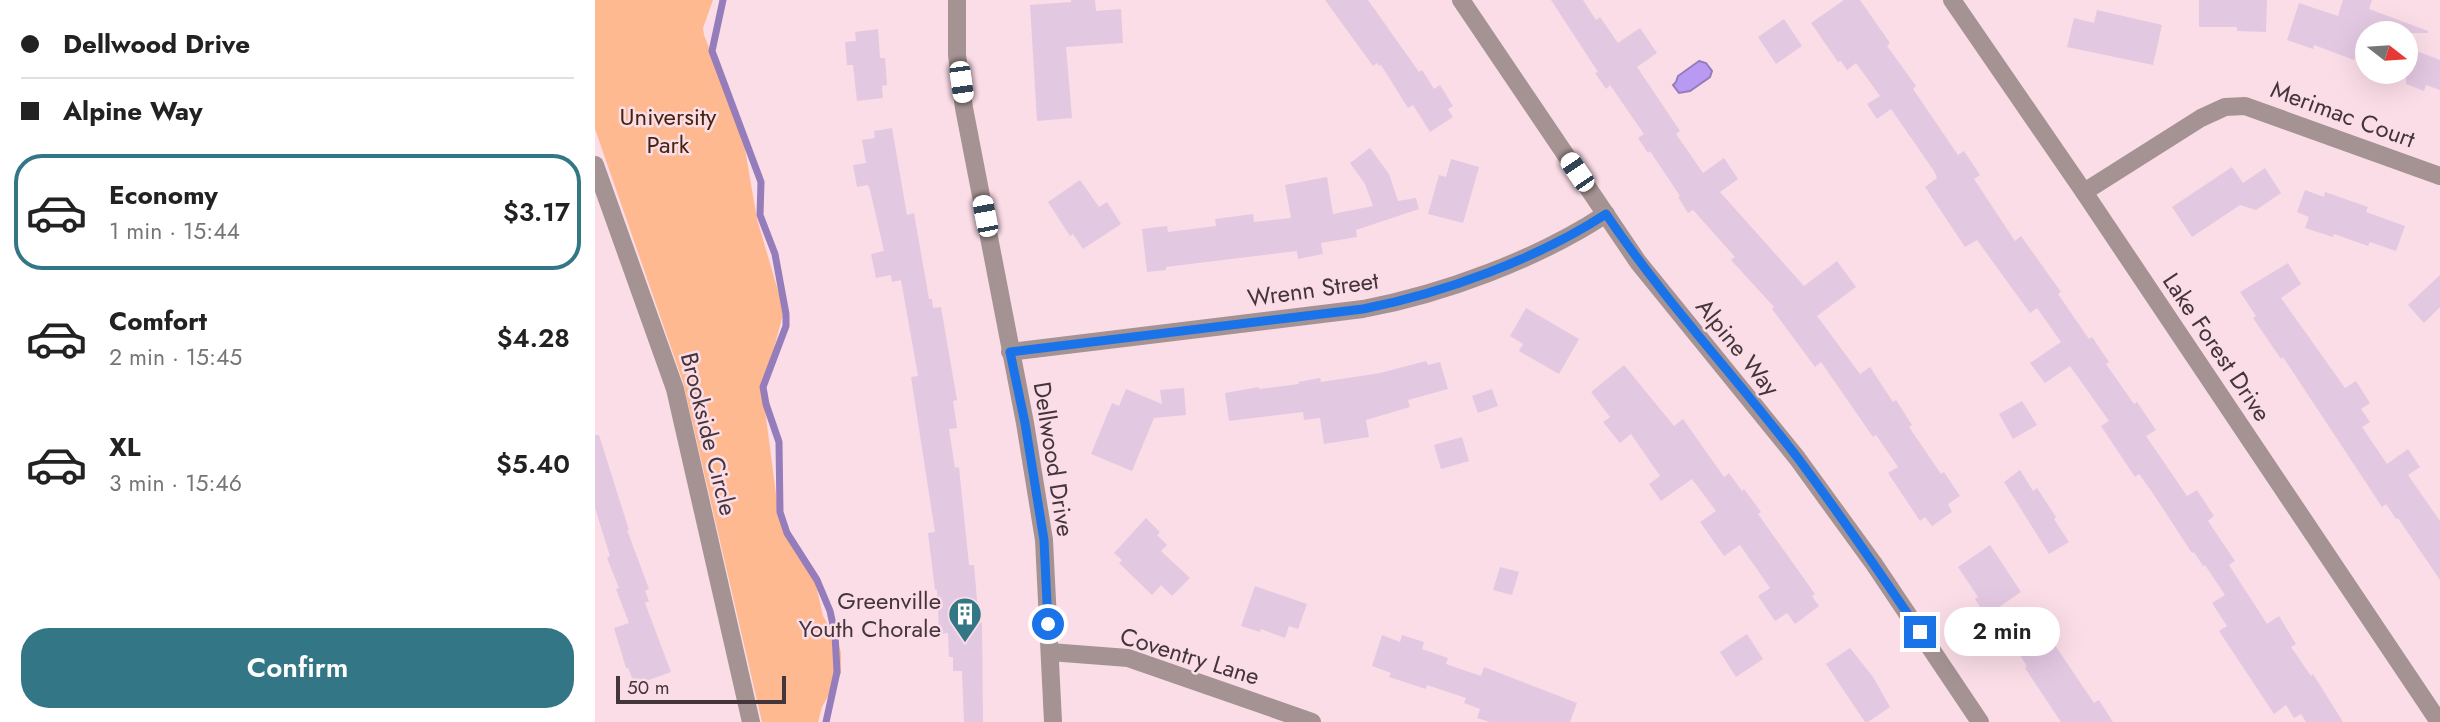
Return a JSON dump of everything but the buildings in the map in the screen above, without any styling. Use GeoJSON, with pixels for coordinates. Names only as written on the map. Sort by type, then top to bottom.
{"type":"FeatureCollection","features":[{"type":"Feature","properties":{"kind":"street","name":"Dellwood Drive"},"geometry":{"type":"LineString","coordinates":[[957,0],[957,55],[964,108],[1025,423],[1044,540],[1053,722]]}},
{"type":"Feature","properties":{"kind":"street","name":"Alpine Way"},"geometry":{"type":"LineString","coordinates":[[1461,0],[1638,262],[1797,457],[1874,564],[1980,722]]}},
{"type":"Feature","properties":{"kind":"street","name":"Lake Forest Drive"},"geometry":{"type":"LineString","coordinates":[[1952,0],[2439,722]]}},
{"type":"Feature","properties":{"kind":"street","name":"Merimac Court"},"geometry":{"type":"LineString","coordinates":[[2084,192],[2201,118],[2225,107],[2245,106],[2440,176]]}},
{"type":"Feature","properties":{"kind":"street","name":"Brookside Circle"},"geometry":{"type":"LineString","coordinates":[[595,165],[601,202],[675,389],[751,722]]}},
{"type":"Feature","properties":{"kind":"street","name":"Wrenn Street"},"geometry":{"type":"LineString","coordinates":[[1010,352],[1363,309],[1399,302],[1515,260],[1575,234],[1606,214]]}},
{"type":"Feature","properties":{"kind":"street","name":"Coventry Lane"},"geometry":{"type":"LineString","coordinates":[[1049,652],[1128,658],[1312,722]]}},
{"type":"Feature","properties":{"kind":"green space","name":"University Park"},"geometry":{"type":"Polygon","coordinates":[[[595,0],[713,0],[703,28],[704,35],[732,105],[745,149],[757,219],[784,311],[766,378],[764,402],[777,502],[784,521],[814,576],[823,616],[838,641],[841,653],[841,673],[822,707],[818,722],[762,722],[683,382],[595,129],[595,0]]]}},
{"type":"Feature","properties":{"kind":"shaded area"},"geometry":{"type":"Polygon","coordinates":[[[1699,61],[1706,63],[1712,71],[1710,77],[1690,91],[1679,93],[1673,85],[1678,76],[1699,61]]]}},
{"type":"Feature","properties":{"kind":"waterway"},"geometry":{"type":"LineString","coordinates":[[723,0],[712,51],[761,182],[760,215],[775,254],[786,314],[786,326],[763,387],[779,442],[780,512],[787,533],[817,580],[830,611],[835,634],[837,672],[826,722]]}},
{"type":"Feature","properties":{"kind":"place","name":"Greenville Youth Chorale"},"geometry":{"type":"Point","coordinates":[965,644]}},
{"type":"Feature","properties":{"kind":"route"},"geometry":{"type":"LineString","coordinates":[[1048,624],[1044,540],[1025,423],[1010,352],[1363,309],[1399,302],[1503,265],[1575,234],[1606,214],[1638,262],[1797,457],[1920,632]]}}]}
